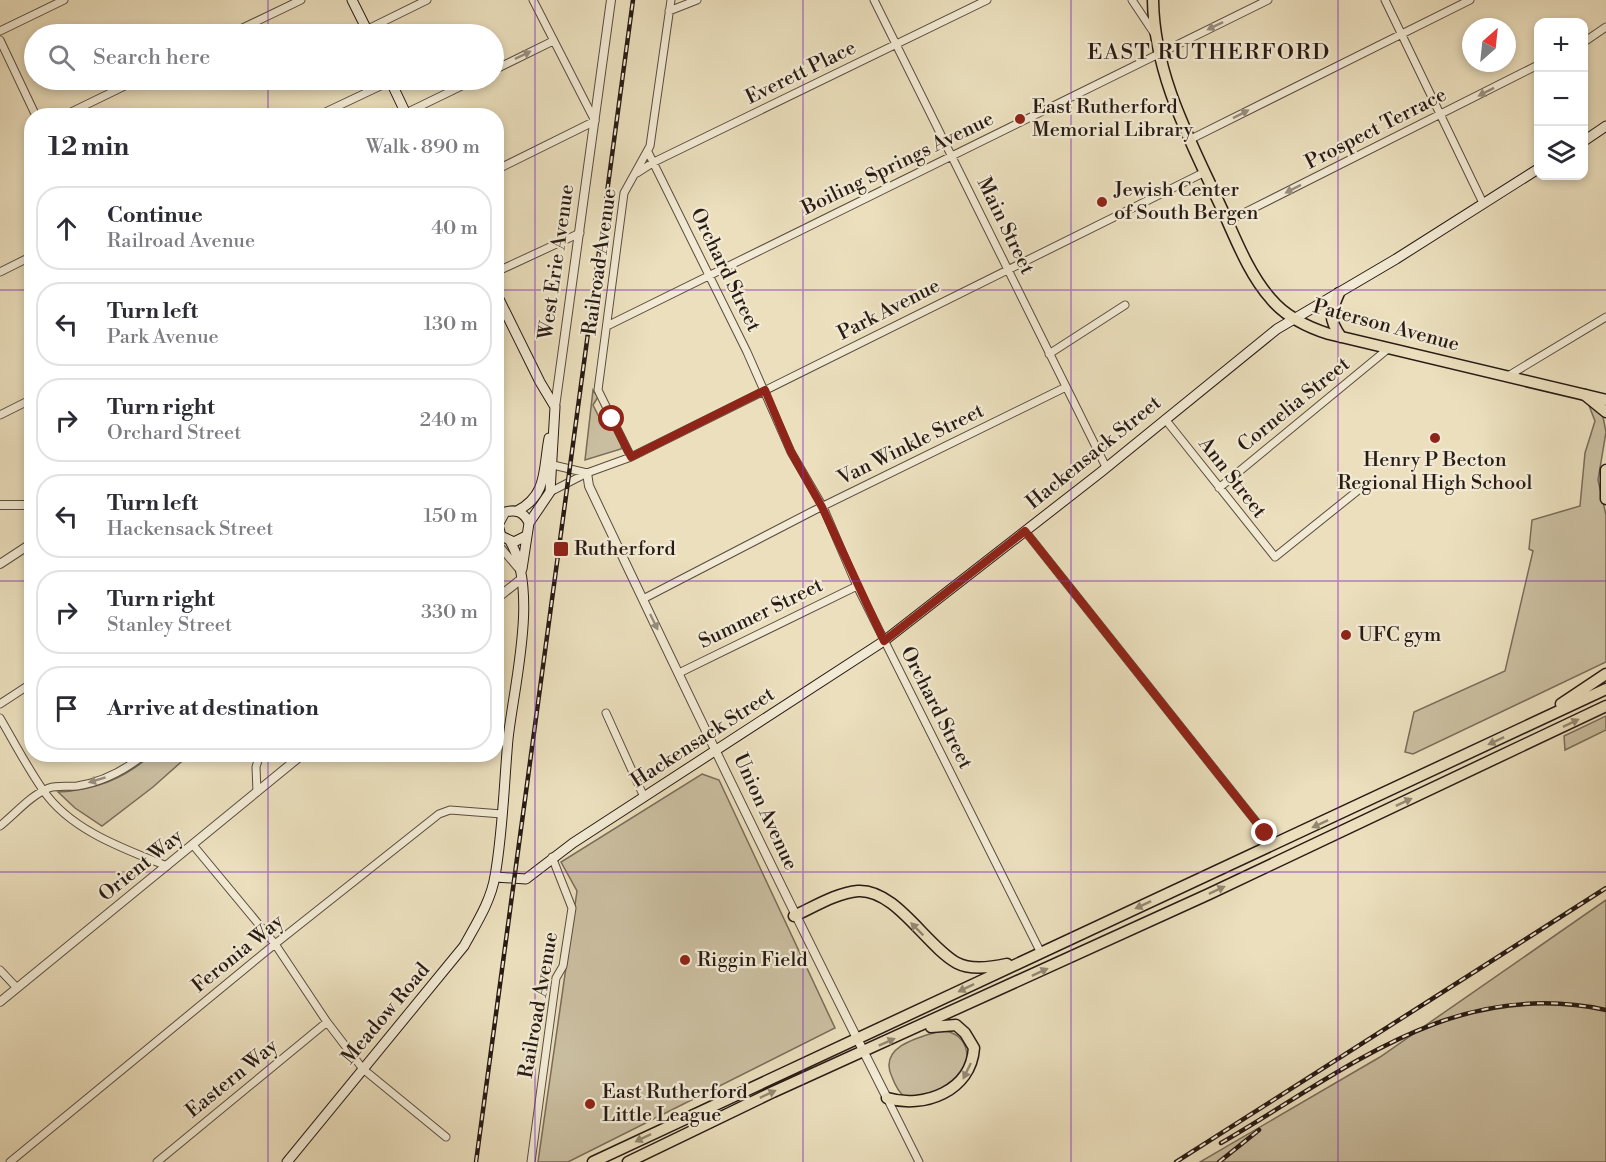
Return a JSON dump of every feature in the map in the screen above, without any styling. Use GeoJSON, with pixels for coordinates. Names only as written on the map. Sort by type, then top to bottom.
{"type":"FeatureCollection","features":[{"type":"Feature","properties":{"kind":"main road"},"geometry":{"type":"LineString","coordinates":[[352,0],[363,24]]}},
{"type":"Feature","properties":{"kind":"main road","name":"Paterson Avenue"},"geometry":{"type":"LineString","coordinates":[[1153,0],[1155,35],[1169,89],[1189,140],[1257,281],[1271,300],[1294,320],[1341,337],[1606,400]]}},
{"type":"Feature","properties":{"kind":"main road"},"geometry":{"type":"LineString","coordinates":[[395,90],[403,108]]}},
{"type":"Feature","properties":{"kind":"main road"},"geometry":{"type":"LineString","coordinates":[[1588,138],[1606,126]]}},
{"type":"Feature","properties":{"kind":"main road","name":"Hackensack Street"},"geometry":{"type":"LineString","coordinates":[[495,877],[526,879],[552,857],[884,641],[1277,329],[1534,172]]}},
{"type":"Feature","properties":{"kind":"main road"},"geometry":{"type":"LineString","coordinates":[[1339,293],[1331,316],[1332,324],[1341,337]]}},
{"type":"Feature","properties":{"kind":"main road"},"geometry":{"type":"LineString","coordinates":[[504,309],[555,407],[539,493],[531,502],[517,511]]}},
{"type":"Feature","properties":{"kind":"main road"},"geometry":{"type":"LineString","coordinates":[[1585,395],[1606,412]]}},
{"type":"Feature","properties":{"kind":"main road","name":"West Erie Avenue"},"geometry":{"type":"LineString","coordinates":[[530,523],[550,492],[555,407]]}},
{"type":"Feature","properties":{"kind":"main road"},"geometry":{"type":"LineString","coordinates":[[1606,470],[1606,499]]}},
{"type":"Feature","properties":{"kind":"main road"},"geometry":{"type":"LineString","coordinates":[[504,511],[517,511],[524,514],[530,523],[520,580]]}},
{"type":"Feature","properties":{"kind":"main road"},"geometry":{"type":"LineString","coordinates":[[504,538],[510,541],[519,541],[526,536]]}},
{"type":"Feature","properties":{"kind":"main road"},"geometry":{"type":"LineString","coordinates":[[510,541],[516,553],[520,580]]}},
{"type":"Feature","properties":{"kind":"main road","name":"Meadow Road"},"geometry":{"type":"LineString","coordinates":[[286,1162],[464,946],[482,915],[495,877],[508,737],[523,628],[520,580]]}},
{"type":"Feature","properties":{"kind":"main road"},"geometry":{"type":"LineString","coordinates":[[1524,727],[1606,674]]}},
{"type":"Feature","properties":{"kind":"main road"},"geometry":{"type":"LineString","coordinates":[[593,1162],[1606,688]]}},
{"type":"Feature","properties":{"kind":"main road"},"geometry":{"type":"LineString","coordinates":[[628,1162],[753,1101],[911,1031],[1606,706]]}},
{"type":"Feature","properties":{"kind":"main road"},"geometry":{"type":"LineString","coordinates":[[794,916],[833,898],[859,891],[881,896],[898,909],[936,947],[958,964],[991,968],[1024,960]]}},
{"type":"Feature","properties":{"kind":"main road"},"geometry":{"type":"LineString","coordinates":[[887,1098],[900,1102],[923,1101],[962,1082],[970,1070],[974,1048],[965,1033],[956,1025],[944,1024],[911,1031]]}},
{"type":"Feature","properties":{"kind":"street"},"geometry":{"type":"LineString","coordinates":[[0,31],[64,0]]}},
{"type":"Feature","properties":{"kind":"street"},"geometry":{"type":"LineString","coordinates":[[251,24],[301,0]]}},
{"type":"Feature","properties":{"kind":"street"},"geometry":{"type":"LineString","coordinates":[[382,24],[427,0]]}},
{"type":"Feature","properties":{"kind":"street"},"geometry":{"type":"LineString","coordinates":[[504,166],[595,121],[533,0]]}},
{"type":"Feature","properties":{"kind":"street","name":"West Erie Avenue"},"geometry":{"type":"LineString","coordinates":[[555,407],[611,0]]}},
{"type":"Feature","properties":{"kind":"street","name":"Railroad Avenue"},"geometry":{"type":"LineString","coordinates":[[631,457],[598,390],[624,193],[631,177],[648,152],[671,0]]}},
{"type":"Feature","properties":{"kind":"street"},"geometry":{"type":"LineString","coordinates":[[669,11],[696,0]]}},
{"type":"Feature","properties":{"kind":"street","name":"Main Street"},"geometry":{"type":"LineString","coordinates":[[874,0],[895,47],[952,156],[1106,467]]}},
{"type":"Feature","properties":{"kind":"street","name":"Everett Place"},"geometry":{"type":"LineString","coordinates":[[631,177],[654,162],[895,47],[987,0]]}},
{"type":"Feature","properties":{"kind":"street"},"geometry":{"type":"LineString","coordinates":[[1132,0],[1155,35]]}},
{"type":"Feature","properties":{"kind":"street","name":"Boiling Springs Avenue"},"geometry":{"type":"LineString","coordinates":[[607,326],[708,274],[1268,0]]}},
{"type":"Feature","properties":{"kind":"street"},"geometry":{"type":"LineString","coordinates":[[1385,0],[1483,203]]}},
{"type":"Feature","properties":{"kind":"street"},"geometry":{"type":"LineString","coordinates":[[1189,140],[1470,0]]}},
{"type":"Feature","properties":{"kind":"street"},"geometry":{"type":"LineString","coordinates":[[1588,39],[1606,27]]}},
{"type":"Feature","properties":{"kind":"street"},"geometry":{"type":"LineString","coordinates":[[0,40],[32,108]]}},
{"type":"Feature","properties":{"kind":"street"},"geometry":{"type":"LineString","coordinates":[[504,65],[553,41]]}},
{"type":"Feature","properties":{"kind":"street","name":"Prospect Terrace"},"geometry":{"type":"LineString","coordinates":[[1228,222],[1534,68]]}},
{"type":"Feature","properties":{"kind":"street"},"geometry":{"type":"LineString","coordinates":[[79,108],[116,90]]}},
{"type":"Feature","properties":{"kind":"street"},"geometry":{"type":"LineString","coordinates":[[333,108],[370,90]]}},
{"type":"Feature","properties":{"kind":"street"},"geometry":{"type":"LineString","coordinates":[[418,108],[454,90]]}},
{"type":"Feature","properties":{"kind":"street","name":"Orchard Street"},"geometry":{"type":"LineString","coordinates":[[648,152],[765,390],[791,452],[822,507],[884,641],[1041,953]]}},
{"type":"Feature","properties":{"kind":"street","name":"Park Avenue"},"geometry":{"type":"LineString","coordinates":[[550,492],[587,473],[631,457],[1205,172]]}},
{"type":"Feature","properties":{"kind":"street"},"geometry":{"type":"LineString","coordinates":[[504,268],[580,234]]}},
{"type":"Feature","properties":{"kind":"street"},"geometry":{"type":"LineString","coordinates":[[0,272],[24,260]]}},
{"type":"Feature","properties":{"kind":"street"},"geometry":{"type":"LineString","coordinates":[[1049,354],[1125,305]]}},
{"type":"Feature","properties":{"kind":"street"},"geometry":{"type":"LineString","coordinates":[[1508,376],[1606,317]]}},
{"type":"Feature","properties":{"kind":"street","name":"Cornelia Street"},"geometry":{"type":"LineString","coordinates":[[1219,488],[1390,347]]}},
{"type":"Feature","properties":{"kind":"street","name":"Van Winkle Street"},"geometry":{"type":"LineString","coordinates":[[643,599],[822,507],[1065,387]]}},
{"type":"Feature","properties":{"kind":"street"},"geometry":{"type":"LineString","coordinates":[[0,415],[24,403]]}},
{"type":"Feature","properties":{"kind":"street","name":"Ann Street"},"geometry":{"type":"LineString","coordinates":[[1164,419],[1275,557],[1361,488]]}},
{"type":"Feature","properties":{"kind":"street"},"geometry":{"type":"LineString","coordinates":[[553,465],[587,473]]}},
{"type":"Feature","properties":{"kind":"street","name":"Union Avenue"},"geometry":{"type":"LineString","coordinates":[[587,473],[589,486],[794,916],[919,1162]]}},
{"type":"Feature","properties":{"kind":"street"},"geometry":{"type":"LineString","coordinates":[[0,505],[24,505]]}},
{"type":"Feature","properties":{"kind":"street"},"geometry":{"type":"LineString","coordinates":[[1025,531],[1273,843]]}},
{"type":"Feature","properties":{"kind":"street"},"geometry":{"type":"LineString","coordinates":[[0,564],[24,548]]}},
{"type":"Feature","properties":{"kind":"street"},"geometry":{"type":"LineString","coordinates":[[504,551],[518,568]]}},
{"type":"Feature","properties":{"kind":"street"},"geometry":{"type":"LineString","coordinates":[[504,593],[520,580]]}},
{"type":"Feature","properties":{"kind":"street","name":"Summer Street"},"geometry":{"type":"LineString","coordinates":[[679,673],[857,586]]}},
{"type":"Feature","properties":{"kind":"street"},"geometry":{"type":"LineString","coordinates":[[0,704],[24,688]]}},
{"type":"Feature","properties":{"kind":"street"},"geometry":{"type":"LineString","coordinates":[[606,713],[644,797]]}},
{"type":"Feature","properties":{"kind":"street"},"geometry":{"type":"LineString","coordinates":[[0,718],[24,759]]}},
{"type":"Feature","properties":{"kind":"street"},"geometry":{"type":"LineString","coordinates":[[26,762],[43,791],[83,827],[128,851],[167,866]]}},
{"type":"Feature","properties":{"kind":"street"},"geometry":{"type":"LineString","coordinates":[[0,826],[43,791],[57,785],[75,786],[99,781],[127,769],[135,762]]}},
{"type":"Feature","properties":{"kind":"street"},"geometry":{"type":"LineString","coordinates":[[257,792],[258,762]]}},
{"type":"Feature","properties":{"kind":"street","name":"Orient Way"},"geometry":{"type":"LineString","coordinates":[[0,1002],[293,762]]}},
{"type":"Feature","properties":{"kind":"street","name":"Feronia Way"},"geometry":{"type":"LineString","coordinates":[[10,1162],[275,944],[439,814],[450,810],[502,814]]}},
{"type":"Feature","properties":{"kind":"street"},"geometry":{"type":"LineString","coordinates":[[193,845],[275,944],[327,1022],[363,1069],[446,1137]]}},
{"type":"Feature","properties":{"kind":"street","name":"Railroad Avenue"},"geometry":{"type":"LineString","coordinates":[[531,1162],[556,978],[563,966],[572,908],[552,857]]}},
{"type":"Feature","properties":{"kind":"street"},"geometry":{"type":"LineString","coordinates":[[0,970],[17,988]]}},
{"type":"Feature","properties":{"kind":"street","name":"Eastern Way"},"geometry":{"type":"LineString","coordinates":[[157,1162],[327,1022]]}},
{"type":"Feature","properties":{"kind":"shaded area"},"geometry":{"type":"Polygon","coordinates":[[[593,390],[598,397],[593,405],[600,419],[609,419],[622,446],[621,449],[585,460],[593,390]]]}},
{"type":"Feature","properties":{"kind":"shaded area"},"geometry":{"type":"Polygon","coordinates":[[[1588,403],[1602,412],[1606,432],[1598,480],[1606,515],[1606,662],[1413,754],[1405,752],[1414,712],[1505,671],[1533,551],[1529,549],[1532,520],[1580,506],[1585,453],[1595,421],[1588,403]]]}},
{"type":"Feature","properties":{"kind":"shaded area"},"geometry":{"type":"Polygon","coordinates":[[[1606,716],[1606,730],[1565,750],[1564,736],[1606,716]]]}},
{"type":"Feature","properties":{"kind":"shaded area"},"geometry":{"type":"Polygon","coordinates":[[[181,762],[102,826],[75,808],[58,792],[97,786],[119,777],[141,763],[181,762]]]}},
{"type":"Feature","properties":{"kind":"shaded area","name":"Riggin Field"},"geometry":{"type":"Polygon","coordinates":[[[702,774],[719,780],[835,1028],[568,1162],[538,1162],[577,891],[561,862],[702,774]]]}},
{"type":"Feature","properties":{"kind":"shaded area"},"geometry":{"type":"Polygon","coordinates":[[[1606,900],[1606,1162],[1200,1162],[1380,1057],[1606,900]]]}},
{"type":"Feature","properties":{"kind":"shaded area"},"geometry":{"type":"Polygon","coordinates":[[[940,1031],[957,1035],[966,1047],[966,1063],[963,1071],[958,1078],[941,1089],[918,1096],[905,1097],[893,1080],[889,1067],[890,1059],[901,1046],[940,1031]]]}},
{"type":"Feature","properties":{"kind":"railway"},"geometry":{"type":"LineString","coordinates":[[476,1162],[633,0]]}},
{"type":"Feature","properties":{"kind":"railway"},"geometry":{"type":"LineString","coordinates":[[1176,1162],[1606,888]]}},
{"type":"Feature","properties":{"kind":"railway"},"geometry":{"type":"LineString","coordinates":[[1221,1143],[1357,1061],[1403,1037],[1450,1019],[1499,1007],[1551,1003],[1606,1010]]}},
{"type":"Feature","properties":{"kind":"railway"},"geometry":{"type":"LineString","coordinates":[[1219,1162],[1259,1130]]}},
{"type":"Feature","properties":{"kind":"place","name":"East Rutherford Memorial Library"},"geometry":{"type":"Point","coordinates":[1020,119]}},
{"type":"Feature","properties":{"kind":"place","name":"Jewish Center of South Bergen"},"geometry":{"type":"Point","coordinates":[1102,202]}},
{"type":"Feature","properties":{"kind":"place","name":"Henry P Becton Regional High School"},"geometry":{"type":"Point","coordinates":[1435,438]}},
{"type":"Feature","properties":{"kind":"place","name":"Rutherford"},"geometry":{"type":"Point","coordinates":[561,549]}},
{"type":"Feature","properties":{"kind":"place","name":"UFC gym"},"geometry":{"type":"Point","coordinates":[1346,635]}},
{"type":"Feature","properties":{"kind":"place","name":"Riggin Field"},"geometry":{"type":"Point","coordinates":[685,960]}},
{"type":"Feature","properties":{"kind":"place","name":"East Rutherford Little League"},"geometry":{"type":"Point","coordinates":[590,1104]}},
{"type":"Feature","properties":{"kind":"district","name":"EAST RUTHERFORD"},"geometry":{"type":"Point","coordinates":[1209,52]}},
{"type":"Feature","properties":{"kind":"route"},"geometry":{"type":"LineString","coordinates":[[612,419],[631,457],[765,390],[791,452],[822,507],[884,641],[1025,531],[1265,833]]}}]}
